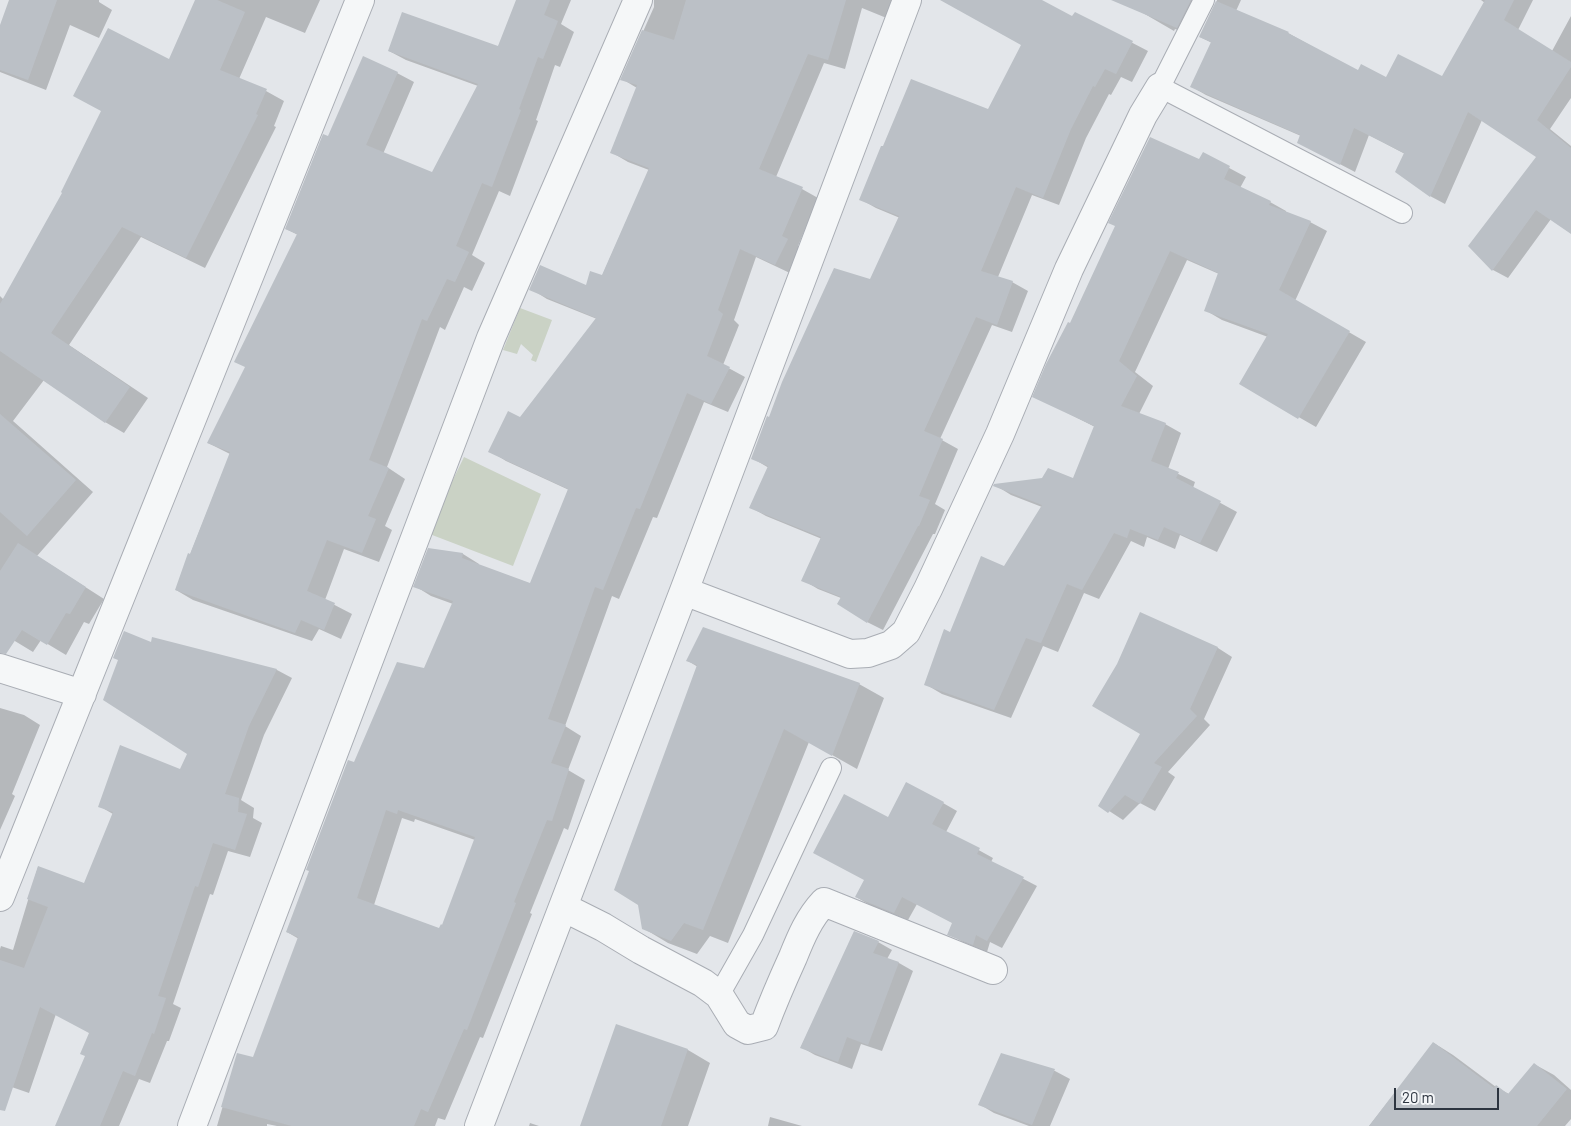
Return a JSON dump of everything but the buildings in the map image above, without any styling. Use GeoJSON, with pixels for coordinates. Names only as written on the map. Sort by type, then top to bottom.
{"type":"FeatureCollection","features":[{"type":"Feature","properties":{"kind":"street"},"geometry":{"type":"LineString","coordinates":[[0,897],[360,0]]}},
{"type":"Feature","properties":{"kind":"street"},"geometry":{"type":"LineString","coordinates":[[192,1126],[491,338],[638,0]]}},
{"type":"Feature","properties":{"kind":"street"},"geometry":{"type":"LineString","coordinates":[[479,1126],[684,591],[907,0]]}},
{"type":"Feature","properties":{"kind":"street"},"geometry":{"type":"LineString","coordinates":[[684,591],[850,654],[868,653],[892,645],[906,632],[1000,434],[1068,269],[1143,115],[1160,87]]}},
{"type":"Feature","properties":{"kind":"street"},"geometry":{"type":"LineString","coordinates":[[0,668],[82,694]]}},
{"type":"Feature","properties":{"kind":"street"},"geometry":{"type":"LineString","coordinates":[[563,907],[603,927],[641,950],[703,983],[719,995],[737,1024],[748,1030],[764,1026],[814,912],[824,902],[993,970]]}},
{"type":"Feature","properties":{"kind":"lane"},"geometry":{"type":"LineString","coordinates":[[1204,0],[1160,87],[1402,213]]}},
{"type":"Feature","properties":{"kind":"lane"},"geometry":{"type":"LineString","coordinates":[[719,995],[753,935],[831,768]]}},
{"type":"Feature","properties":{"kind":"shaded area"},"geometry":{"type":"Polygon","coordinates":[[[520,308],[552,320],[536,362],[531,360],[533,355],[521,344],[517,354],[503,350],[520,308]]]}},
{"type":"Feature","properties":{"kind":"shaded area"},"geometry":{"type":"Polygon","coordinates":[[[464,457],[541,494],[513,566],[427,533],[464,457]]]}}]}
